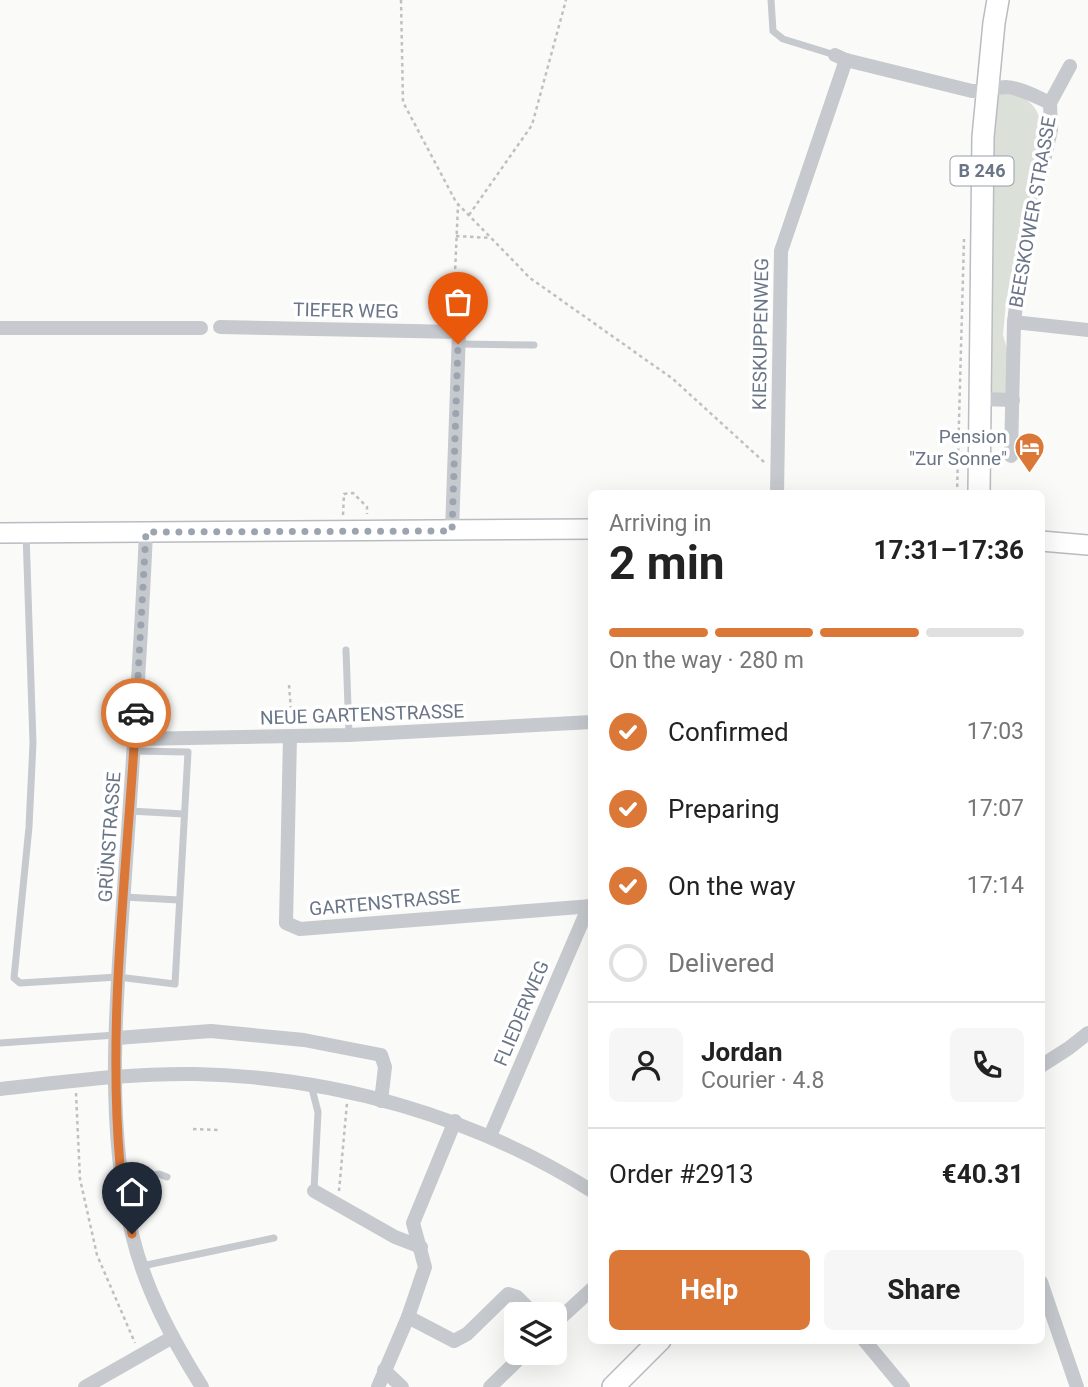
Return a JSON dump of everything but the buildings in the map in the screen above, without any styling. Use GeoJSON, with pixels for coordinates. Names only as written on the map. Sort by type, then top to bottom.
{"type":"FeatureCollection","features":[{"type":"Feature","properties":{"kind":"main road","name":"BEESKOWER STRASSE"},"geometry":{"type":"LineString","coordinates":[[979,490],[982,182],[987,92],[998,0]]}},
{"type":"Feature","properties":{"kind":"main road"},"geometry":{"type":"LineString","coordinates":[[0,533],[588,529]]}},
{"type":"Feature","properties":{"kind":"main road"},"geometry":{"type":"LineString","coordinates":[[1045,541],[1088,545]]}},
{"type":"Feature","properties":{"kind":"main road"},"geometry":{"type":"LineString","coordinates":[[613,1387],[656,1344]]}},
{"type":"Feature","properties":{"kind":"street"},"geometry":{"type":"LineString","coordinates":[[840,57],[972,91],[987,92]]}},
{"type":"Feature","properties":{"kind":"street","name":"KIESKUPPENWEG"},"geometry":{"type":"LineString","coordinates":[[777,490],[780,251],[840,57]]}},
{"type":"Feature","properties":{"kind":"street","name":"BEESKOWER STRASSE"},"geometry":{"type":"LineString","coordinates":[[1011,456],[1014,322],[1022,256],[1051,130],[1050,103],[1070,66]]}},
{"type":"Feature","properties":{"kind":"street","name":"BEESKOWER STRASSE"},"geometry":{"type":"LineString","coordinates":[[987,92],[1006,87],[1027,92],[1050,103]]}},
{"type":"Feature","properties":{"kind":"street","name":"BEESKOWER STRASSE"},"geometry":{"type":"LineString","coordinates":[[1014,322],[1088,330]]}},
{"type":"Feature","properties":{"kind":"street","name":"TIEFER WEG"},"geometry":{"type":"LineString","coordinates":[[220,327],[455,338]]}},
{"type":"Feature","properties":{"kind":"street"},"geometry":{"type":"LineString","coordinates":[[0,328],[201,328]]}},
{"type":"Feature","properties":{"kind":"street"},"geometry":{"type":"LineString","coordinates":[[452,531],[455,338]]}},
{"type":"Feature","properties":{"kind":"street"},"geometry":{"type":"LineString","coordinates":[[979,399],[1013,400]]}},
{"type":"Feature","properties":{"kind":"street","name":"GRÜNSTRASSE"},"geometry":{"type":"LineString","coordinates":[[146,532],[118,977],[116,1077],[122,1180],[132,1234],[142,1266],[171,1338],[202,1387]]}},
{"type":"Feature","properties":{"kind":"street","name":"NEUE GARTENSTRASSE"},"geometry":{"type":"LineString","coordinates":[[134,745],[588,722]]}},
{"type":"Feature","properties":{"kind":"street","name":"GARTENSTRASSE"},"geometry":{"type":"LineString","coordinates":[[291,737],[286,923],[300,929],[588,906]]}},
{"type":"Feature","properties":{"kind":"street","name":"FLIEDERWEG"},"geometry":{"type":"LineString","coordinates":[[490,1136],[588,911]]}},
{"type":"Feature","properties":{"kind":"street"},"geometry":{"type":"LineString","coordinates":[[117,1037],[220,1032],[304,1040],[381,1055],[385,1067],[381,1101]]}},
{"type":"Feature","properties":{"kind":"street"},"geometry":{"type":"LineString","coordinates":[[1045,1063],[1088,1032]]}},
{"type":"Feature","properties":{"kind":"street"},"geometry":{"type":"LineString","coordinates":[[0,1089],[116,1077],[193,1074],[274,1078],[348,1092],[455,1121],[554,1167],[588,1188]]}},
{"type":"Feature","properties":{"kind":"street"},"geometry":{"type":"LineString","coordinates":[[378,1387],[408,1317],[425,1267],[413,1223],[455,1121]]}},
{"type":"Feature","properties":{"kind":"street"},"geometry":{"type":"LineString","coordinates":[[314,1191],[395,1237],[421,1247]]}},
{"type":"Feature","properties":{"kind":"street"},"geometry":{"type":"LineString","coordinates":[[567,1312],[588,1293]]}},
{"type":"Feature","properties":{"kind":"street"},"geometry":{"type":"LineString","coordinates":[[408,1317],[454,1341],[467,1334],[508,1294],[522,1302]]}},
{"type":"Feature","properties":{"kind":"street"},"geometry":{"type":"LineString","coordinates":[[1045,1294],[1077,1387]]}},
{"type":"Feature","properties":{"kind":"street"},"geometry":{"type":"LineString","coordinates":[[85,1387],[171,1338]]}},
{"type":"Feature","properties":{"kind":"street"},"geometry":{"type":"LineString","coordinates":[[867,1344],[903,1387]]}},
{"type":"Feature","properties":{"kind":"street"},"geometry":{"type":"LineString","coordinates":[[490,1387],[513,1365]]}},
{"type":"Feature","properties":{"kind":"street"},"geometry":{"type":"LineString","coordinates":[[384,1370],[402,1387]]}},
{"type":"Feature","properties":{"kind":"lane"},"geometry":{"type":"LineString","coordinates":[[771,0],[773,31],[783,39],[840,57]]}},
{"type":"Feature","properties":{"kind":"lane","name":"TIEFER WEG"},"geometry":{"type":"LineString","coordinates":[[455,338],[534,345]]}},
{"type":"Feature","properties":{"kind":"lane"},"geometry":{"type":"LineString","coordinates":[[26,533],[33,743],[29,827],[14,978],[20,983],[118,977],[175,984],[188,752],[134,745]]}},
{"type":"Feature","properties":{"kind":"lane"},"geometry":{"type":"LineString","coordinates":[[346,650],[349,736]]}},
{"type":"Feature","properties":{"kind":"lane"},"geometry":{"type":"LineString","coordinates":[[130,811],[184,814]]}},
{"type":"Feature","properties":{"kind":"lane"},"geometry":{"type":"LineString","coordinates":[[124,897],[179,900]]}},
{"type":"Feature","properties":{"kind":"lane"},"geometry":{"type":"LineString","coordinates":[[0,1043],[117,1037]]}},
{"type":"Feature","properties":{"kind":"lane"},"geometry":{"type":"LineString","coordinates":[[311,1085],[318,1112],[314,1191]]}},
{"type":"Feature","properties":{"kind":"lane"},"geometry":{"type":"LineString","coordinates":[[122,1180],[159,1174],[167,1177]]}},
{"type":"Feature","properties":{"kind":"lane"},"geometry":{"type":"LineString","coordinates":[[142,1266],[274,1238]]}},
{"type":"Feature","properties":{"kind":"path"},"geometry":{"type":"LineString","coordinates":[[401,0],[403,102],[458,204],[530,278],[673,379],[777,474]]}},
{"type":"Feature","properties":{"kind":"path"},"geometry":{"type":"LineString","coordinates":[[469,215],[532,125],[566,0]]}},
{"type":"Feature","properties":{"kind":"path"},"geometry":{"type":"LineString","coordinates":[[455,338],[458,204]]}},
{"type":"Feature","properties":{"kind":"path"},"geometry":{"type":"LineString","coordinates":[[456,236],[491,239]]}},
{"type":"Feature","properties":{"kind":"path"},"geometry":{"type":"LineString","coordinates":[[957,490],[959,386]]}},
{"type":"Feature","properties":{"kind":"path"},"geometry":{"type":"LineString","coordinates":[[346,531],[344,494],[353,493],[366,507],[368,531]]}},
{"type":"Feature","properties":{"kind":"path"},"geometry":{"type":"LineString","coordinates":[[289,685],[291,737]]}},
{"type":"Feature","properties":{"kind":"path"},"geometry":{"type":"LineString","coordinates":[[76,1081],[80,1179],[97,1255],[140,1355]]}},
{"type":"Feature","properties":{"kind":"path"},"geometry":{"type":"LineString","coordinates":[[337,1205],[348,1092]]}},
{"type":"Feature","properties":{"kind":"path"},"geometry":{"type":"LineString","coordinates":[[193,1129],[220,1129]]}},
{"type":"Feature","properties":{"kind":"shaded area"},"geometry":{"type":"Polygon","coordinates":[[[999,94],[1017,96],[1029,102],[1038,113],[1043,130],[1006,302],[1003,335],[1008,352],[1006,395],[991,395],[988,391],[994,103],[999,94]]]}},
{"type":"Feature","properties":{"kind":"way so far"},"geometry":{"type":"LineString","coordinates":[[136,713],[146,532],[452,531],[458,344]]}},
{"type":"Feature","properties":{"kind":"place","name":"Pension \"Zur Sonne\""},"geometry":{"type":"Point","coordinates":[1030,474]}},
{"type":"Feature","properties":{"kind":"route"},"geometry":{"type":"LineString","coordinates":[[132,1234],[120,1167],[116,1077],[118,977],[136,713]]}}]}
